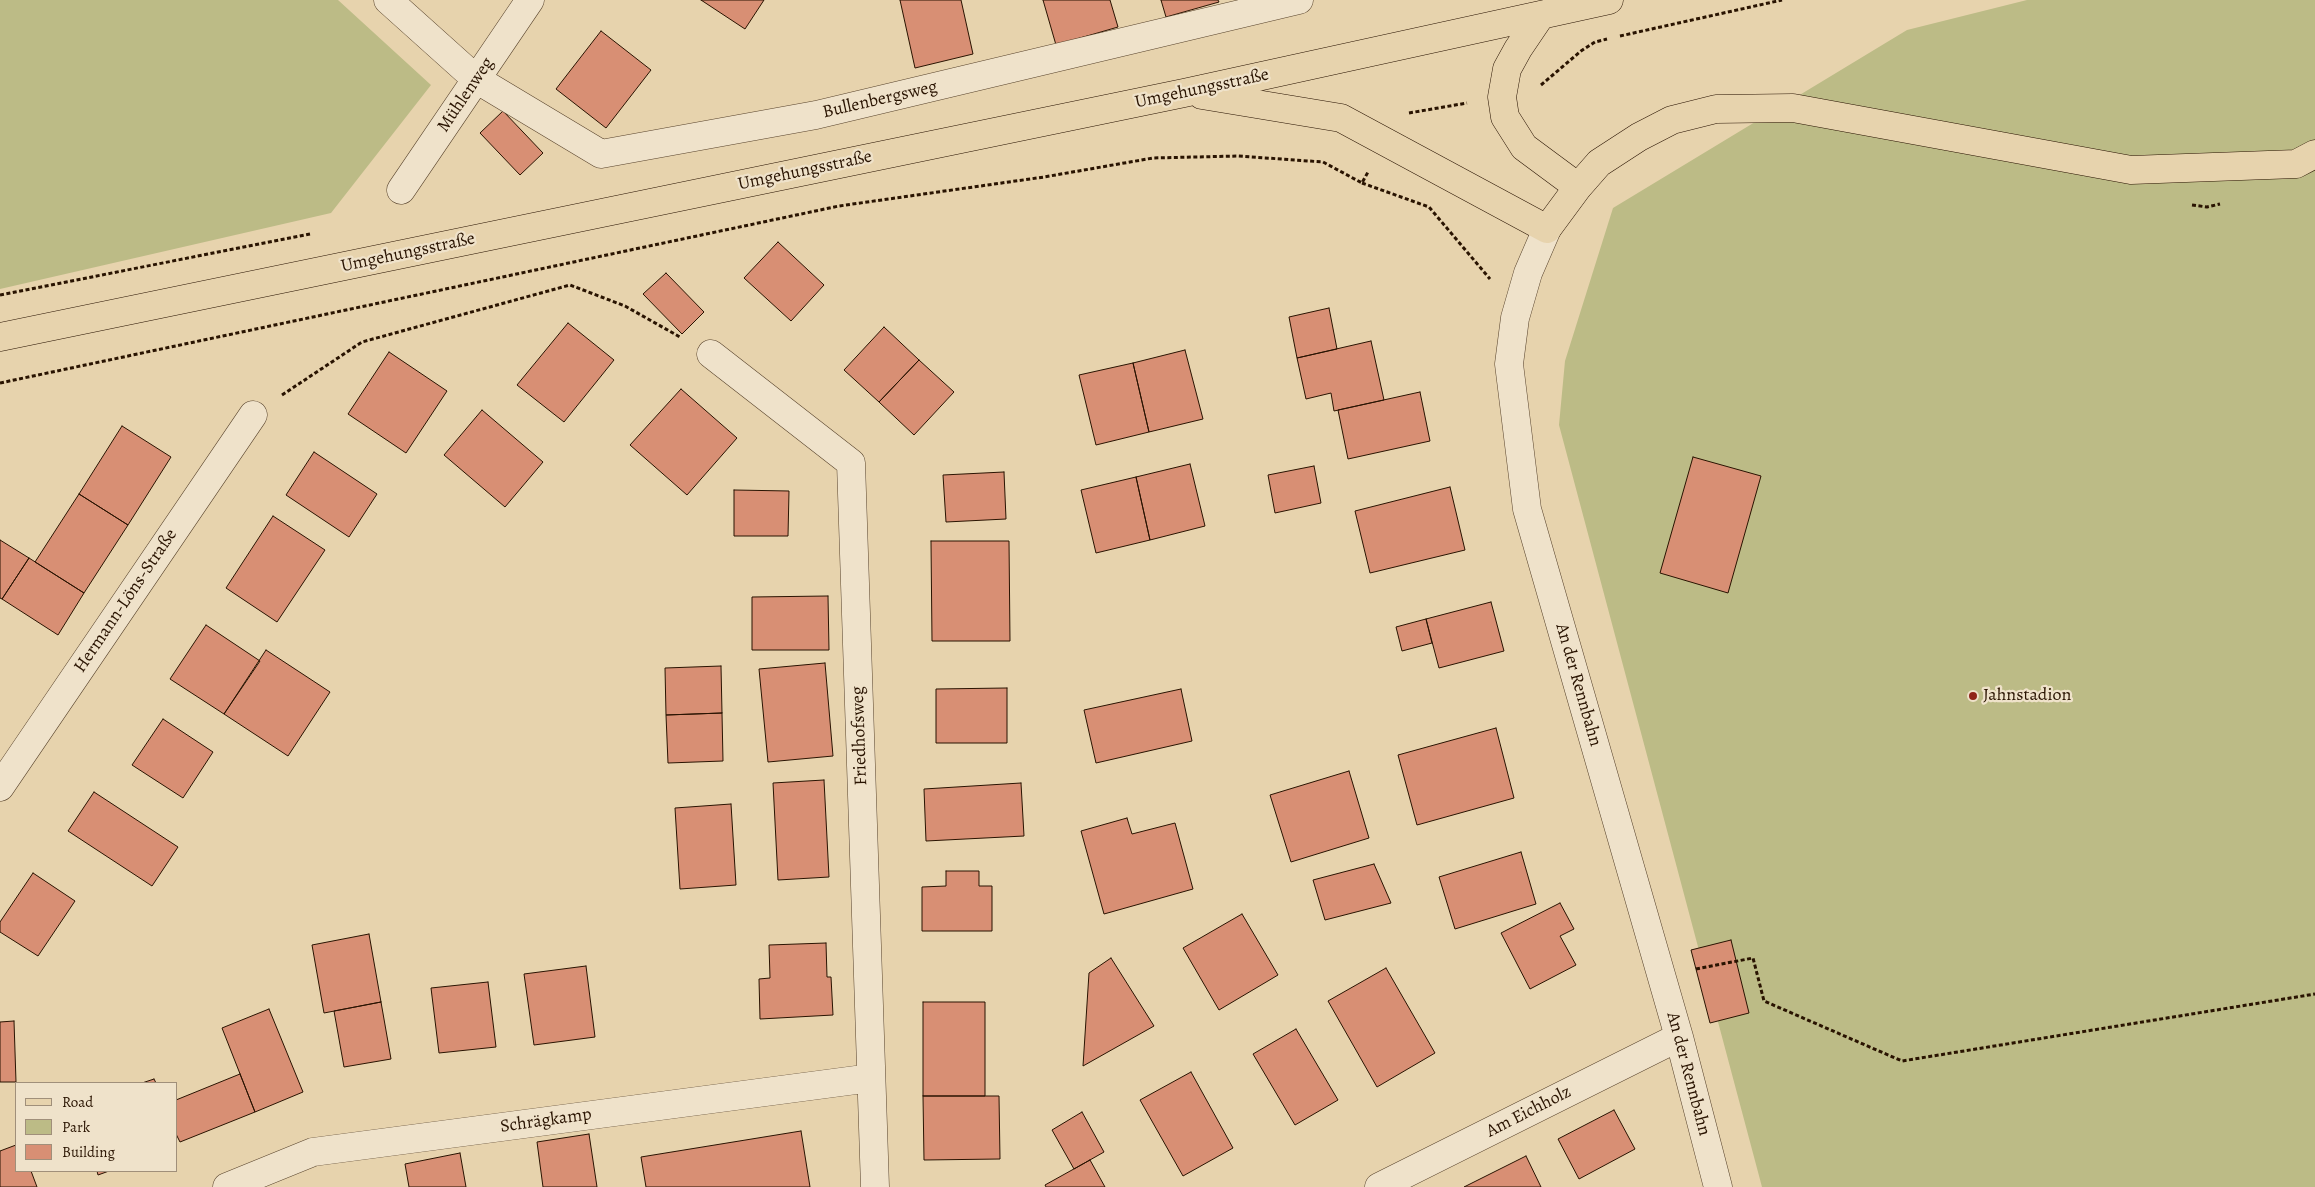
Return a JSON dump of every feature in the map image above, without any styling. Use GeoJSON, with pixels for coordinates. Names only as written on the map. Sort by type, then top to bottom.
{"type":"FeatureCollection","features":[{"type":"Feature","properties":{"kind":"main road","name":"Umgehungsstraße"},"geometry":{"type":"LineString","coordinates":[[0,337],[1184,93],[1609,0]]}},
{"type":"Feature","properties":{"kind":"main road"},"geometry":{"type":"LineString","coordinates":[[1541,15],[1507,69],[1502,97],[1504,118],[1524,147],[1578,187]]}},
{"type":"Feature","properties":{"kind":"main road"},"geometry":{"type":"LineString","coordinates":[[1184,93],[1341,118],[1547,229]]}},
{"type":"Feature","properties":{"kind":"main road","name":"An der Rennbahn"},"geometry":{"type":"LineString","coordinates":[[1547,229],[1578,187],[1599,163],[1639,137],[1672,120],[1716,109],[1793,108],[2131,170],[2296,164],[2315,154]]}},
{"type":"Feature","properties":{"kind":"street","name":"Bullenbergsweg"},"geometry":{"type":"LineString","coordinates":[[388,0],[476,79],[601,154],[816,115],[1299,0]]}},
{"type":"Feature","properties":{"kind":"street","name":"Mühlenweg"},"geometry":{"type":"LineString","coordinates":[[401,190],[530,0]]}},
{"type":"Feature","properties":{"kind":"street","name":"An der Rennbahn"},"geometry":{"type":"LineString","coordinates":[[1547,229],[1528,273],[1515,318],[1509,364],[1527,509],[1679,1037],[1718,1187]]}},
{"type":"Feature","properties":{"kind":"street","name":"Friedhofsweg"},"geometry":{"type":"LineString","coordinates":[[711,354],[851,463],[875,1187]]}},
{"type":"Feature","properties":{"kind":"street","name":"Hermann-Löns-Straße"},"geometry":{"type":"LineString","coordinates":[[0,786],[253,415]]}},
{"type":"Feature","properties":{"kind":"street","name":"Am Eichholz"},"geometry":{"type":"LineString","coordinates":[[1379,1187],[1679,1037]]}},
{"type":"Feature","properties":{"kind":"street","name":"Schrägkamp"},"geometry":{"type":"LineString","coordinates":[[227,1187],[313,1152],[871,1078]]}},
{"type":"Feature","properties":{"kind":"path"},"geometry":{"type":"LineString","coordinates":[[0,382],[838,206],[1044,177],[1152,158],[1238,156],[1323,162],[1362,183],[1398,115],[1502,97],[1541,85],[1581,51],[1595,42],[1782,0]]}},
{"type":"Feature","properties":{"kind":"path"},"geometry":{"type":"LineString","coordinates":[[2187,205],[2207,207],[2226,203]]}},
{"type":"Feature","properties":{"kind":"path"},"geometry":{"type":"LineString","coordinates":[[253,415],[362,342],[570,285],[625,306],[711,354]]}},
{"type":"Feature","properties":{"kind":"path"},"geometry":{"type":"LineString","coordinates":[[1704,967],[1753,958],[1764,1001],[1902,1061],[2315,994]]}},
{"type":"Feature","properties":{"kind":"green space"},"geometry":{"type":"Polygon","coordinates":[[[0,0],[338,0],[431,85],[331,213],[0,289],[0,0]]]}},
{"type":"Feature","properties":{"kind":"green space","name":"Jahnstadion"},"geometry":{"type":"Polygon","coordinates":[[[2027,0],[2315,0],[2315,1187],[1762,1187],[1559,425],[1565,361],[1613,208],[1907,30],[2027,0]]]}},
{"type":"Feature","properties":{"kind":"building"},"geometry":{"type":"Polygon","coordinates":[[[701,0],[764,0],[745,29],[701,0]]]}},
{"type":"Feature","properties":{"kind":"building"},"geometry":{"type":"Polygon","coordinates":[[[900,0],[961,0],[973,54],[915,68],[900,0]]]}},
{"type":"Feature","properties":{"kind":"building"},"geometry":{"type":"Polygon","coordinates":[[[1043,0],[1110,0],[1118,27],[1056,45],[1043,0]]]}},
{"type":"Feature","properties":{"kind":"building"},"geometry":{"type":"Polygon","coordinates":[[[1161,0],[1218,0],[1219,2],[1166,17],[1161,0]]]}},
{"type":"Feature","properties":{"kind":"building"},"geometry":{"type":"Polygon","coordinates":[[[601,31],[651,70],[606,128],[556,89],[601,31]]]}},
{"type":"Feature","properties":{"kind":"building"},"geometry":{"type":"Polygon","coordinates":[[[503,111],[543,153],[520,175],[480,133],[503,111]]]}},
{"type":"Feature","properties":{"kind":"building"},"geometry":{"type":"Polygon","coordinates":[[[778,242],[824,285],[791,321],[744,278],[778,242]]]}},
{"type":"Feature","properties":{"kind":"building"},"geometry":{"type":"Polygon","coordinates":[[[666,273],[704,312],[682,334],[643,294],[666,273]]]}},
{"type":"Feature","properties":{"kind":"building"},"geometry":{"type":"Polygon","coordinates":[[[1329,308],[1337,349],[1297,358],[1289,317],[1329,308]]]}},
{"type":"Feature","properties":{"kind":"building"},"geometry":{"type":"Polygon","coordinates":[[[568,323],[614,360],[564,422],[517,385],[568,323]]]}},
{"type":"Feature","properties":{"kind":"building"},"geometry":{"type":"Polygon","coordinates":[[[884,327],[919,360],[879,402],[844,370],[884,327]]]}},
{"type":"Feature","properties":{"kind":"building"},"geometry":{"type":"Polygon","coordinates":[[[1371,341],[1384,400],[1334,411],[1331,393],[1306,399],[1297,358],[1371,341]]]}},
{"type":"Feature","properties":{"kind":"building"},"geometry":{"type":"Polygon","coordinates":[[[1185,350],[1203,419],[1149,432],[1133,363],[1185,350]]]}},
{"type":"Feature","properties":{"kind":"building"},"geometry":{"type":"Polygon","coordinates":[[[389,352],[447,391],[406,453],[348,414],[389,352]]]}},
{"type":"Feature","properties":{"kind":"building"},"geometry":{"type":"Polygon","coordinates":[[[919,360],[954,392],[914,435],[879,402],[919,360]]]}},
{"type":"Feature","properties":{"kind":"building"},"geometry":{"type":"Polygon","coordinates":[[[1133,363],[1149,432],[1096,445],[1079,375],[1133,363]]]}},
{"type":"Feature","properties":{"kind":"building"},"geometry":{"type":"Polygon","coordinates":[[[681,389],[737,438],[687,495],[630,445],[681,389]]]}},
{"type":"Feature","properties":{"kind":"building"},"geometry":{"type":"Polygon","coordinates":[[[1420,392],[1430,441],[1348,459],[1338,410],[1420,392]]]}},
{"type":"Feature","properties":{"kind":"building"},"geometry":{"type":"Polygon","coordinates":[[[482,410],[543,462],[505,507],[444,455],[482,410]]]}},
{"type":"Feature","properties":{"kind":"building"},"geometry":{"type":"Polygon","coordinates":[[[122,426],[171,457],[128,525],[79,494],[122,426]]]}},
{"type":"Feature","properties":{"kind":"building"},"geometry":{"type":"Polygon","coordinates":[[[314,452],[377,494],[349,537],[286,495],[314,452]]]}},
{"type":"Feature","properties":{"kind":"building"},"geometry":{"type":"Polygon","coordinates":[[[1693,457],[1761,476],[1728,593],[1660,573],[1693,457]]]}},
{"type":"Feature","properties":{"kind":"building"},"geometry":{"type":"Polygon","coordinates":[[[1190,464],[1205,526],[1150,540],[1136,477],[1190,464]]]}},
{"type":"Feature","properties":{"kind":"building"},"geometry":{"type":"Polygon","coordinates":[[[1314,466],[1321,503],[1275,513],[1268,475],[1314,466]]]}},
{"type":"Feature","properties":{"kind":"building"},"geometry":{"type":"Polygon","coordinates":[[[1004,472],[1006,519],[946,522],[943,475],[1004,472]]]}},
{"type":"Feature","properties":{"kind":"building"},"geometry":{"type":"Polygon","coordinates":[[[1136,477],[1150,540],[1096,553],[1081,490],[1136,477]]]}},
{"type":"Feature","properties":{"kind":"building"},"geometry":{"type":"Polygon","coordinates":[[[1450,487],[1465,550],[1370,573],[1355,511],[1450,487]]]}},
{"type":"Feature","properties":{"kind":"building"},"geometry":{"type":"Polygon","coordinates":[[[734,490],[789,491],[788,536],[734,536],[734,490]]]}},
{"type":"Feature","properties":{"kind":"building"},"geometry":{"type":"Polygon","coordinates":[[[79,494],[128,525],[84,593],[35,562],[79,494]]]}},
{"type":"Feature","properties":{"kind":"building"},"geometry":{"type":"Polygon","coordinates":[[[273,516],[325,550],[277,622],[226,588],[273,516]]]}},
{"type":"Feature","properties":{"kind":"building"},"geometry":{"type":"Polygon","coordinates":[[[0,540],[29,558],[2,599],[0,598],[0,540]]]}},
{"type":"Feature","properties":{"kind":"building"},"geometry":{"type":"Polygon","coordinates":[[[931,541],[1009,541],[1010,641],[932,641],[931,541]]]}},
{"type":"Feature","properties":{"kind":"building"},"geometry":{"type":"Polygon","coordinates":[[[29,558],[84,593],[58,635],[2,599],[29,558]]]}},
{"type":"Feature","properties":{"kind":"building"},"geometry":{"type":"Polygon","coordinates":[[[828,596],[829,650],[752,650],[752,597],[828,596]]]}},
{"type":"Feature","properties":{"kind":"building"},"geometry":{"type":"Polygon","coordinates":[[[1491,602],[1504,651],[1439,668],[1426,619],[1491,602]]]}},
{"type":"Feature","properties":{"kind":"building"},"geometry":{"type":"Polygon","coordinates":[[[1426,619],[1432,643],[1402,651],[1396,627],[1426,619]]]}},
{"type":"Feature","properties":{"kind":"building"},"geometry":{"type":"Polygon","coordinates":[[[206,625],[260,661],[224,714],[170,679],[206,625]]]}},
{"type":"Feature","properties":{"kind":"building"},"geometry":{"type":"Polygon","coordinates":[[[266,650],[330,692],[288,756],[224,714],[266,650]]]}},
{"type":"Feature","properties":{"kind":"building"},"geometry":{"type":"Polygon","coordinates":[[[825,663],[833,756],[768,762],[759,669],[825,663]]]}},
{"type":"Feature","properties":{"kind":"building"},"geometry":{"type":"Polygon","coordinates":[[[721,666],[722,713],[666,715],[665,668],[721,666]]]}},
{"type":"Feature","properties":{"kind":"building"},"geometry":{"type":"Polygon","coordinates":[[[1007,688],[1007,743],[936,743],[936,689],[1007,688]]]}},
{"type":"Feature","properties":{"kind":"building"},"geometry":{"type":"Polygon","coordinates":[[[1181,689],[1192,741],[1096,763],[1084,710],[1181,689]]]}},
{"type":"Feature","properties":{"kind":"building"},"geometry":{"type":"Polygon","coordinates":[[[722,713],[723,761],[668,763],[666,715],[722,713]]]}},
{"type":"Feature","properties":{"kind":"building"},"geometry":{"type":"Polygon","coordinates":[[[163,719],[213,752],[183,798],[132,765],[163,719]]]}},
{"type":"Feature","properties":{"kind":"building"},"geometry":{"type":"Polygon","coordinates":[[[1496,728],[1514,798],[1417,825],[1398,755],[1496,728]]]}},
{"type":"Feature","properties":{"kind":"building"},"geometry":{"type":"Polygon","coordinates":[[[1349,771],[1369,838],[1291,862],[1270,795],[1349,771]]]}},
{"type":"Feature","properties":{"kind":"building"},"geometry":{"type":"Polygon","coordinates":[[[824,780],[829,877],[778,880],[773,783],[824,780]]]}},
{"type":"Feature","properties":{"kind":"building"},"geometry":{"type":"Polygon","coordinates":[[[1021,783],[1024,836],[926,841],[924,789],[1021,783]]]}},
{"type":"Feature","properties":{"kind":"building"},"geometry":{"type":"Polygon","coordinates":[[[94,792],[178,847],[152,886],[68,831],[94,792]]]}},
{"type":"Feature","properties":{"kind":"building"},"geometry":{"type":"Polygon","coordinates":[[[731,804],[736,885],[680,889],[675,808],[731,804]]]}},
{"type":"Feature","properties":{"kind":"building"},"geometry":{"type":"Polygon","coordinates":[[[1127,818],[1132,834],[1175,823],[1193,889],[1104,914],[1081,831],[1127,818]]]}},
{"type":"Feature","properties":{"kind":"building"},"geometry":{"type":"Polygon","coordinates":[[[1521,852],[1536,904],[1455,929],[1439,877],[1521,852]]]}},
{"type":"Feature","properties":{"kind":"building"},"geometry":{"type":"Polygon","coordinates":[[[1374,864],[1391,903],[1325,920],[1313,880],[1374,864]]]}},
{"type":"Feature","properties":{"kind":"building"},"geometry":{"type":"Polygon","coordinates":[[[946,871],[979,871],[979,886],[992,886],[992,931],[922,931],[922,887],[946,886],[946,871]]]}},
{"type":"Feature","properties":{"kind":"building"},"geometry":{"type":"Polygon","coordinates":[[[33,873],[75,901],[38,956],[0,932],[0,922],[33,873]]]}},
{"type":"Feature","properties":{"kind":"building"},"geometry":{"type":"Polygon","coordinates":[[[1560,903],[1574,929],[1560,936],[1576,965],[1530,989],[1501,933],[1560,903]]]}},
{"type":"Feature","properties":{"kind":"building"},"geometry":{"type":"Polygon","coordinates":[[[1242,914],[1278,975],[1219,1010],[1183,948],[1242,914]]]}},
{"type":"Feature","properties":{"kind":"building"},"geometry":{"type":"Polygon","coordinates":[[[369,934],[381,1002],[324,1013],[312,945],[369,934]]]}},
{"type":"Feature","properties":{"kind":"building"},"geometry":{"type":"Polygon","coordinates":[[[1731,940],[1749,1013],[1710,1023],[1691,950],[1731,940]]]}},
{"type":"Feature","properties":{"kind":"building"},"geometry":{"type":"Polygon","coordinates":[[[826,943],[827,977],[831,977],[833,1015],[760,1019],[759,979],[770,978],[769,945],[826,943]]]}},
{"type":"Feature","properties":{"kind":"building"},"geometry":{"type":"Polygon","coordinates":[[[1111,958],[1154,1026],[1083,1066],[1089,973],[1111,958]]]}},
{"type":"Feature","properties":{"kind":"building"},"geometry":{"type":"Polygon","coordinates":[[[586,966],[595,1037],[534,1045],[524,974],[586,966]]]}},
{"type":"Feature","properties":{"kind":"building"},"geometry":{"type":"Polygon","coordinates":[[[1386,968],[1435,1053],[1377,1087],[1328,1001],[1386,968]]]}},
{"type":"Feature","properties":{"kind":"building"},"geometry":{"type":"Polygon","coordinates":[[[488,982],[496,1047],[439,1053],[431,988],[488,982]]]}},
{"type":"Feature","properties":{"kind":"building"},"geometry":{"type":"Polygon","coordinates":[[[381,1002],[391,1059],[344,1067],[334,1011],[381,1002]]]}},
{"type":"Feature","properties":{"kind":"building"},"geometry":{"type":"Polygon","coordinates":[[[923,1002],[985,1002],[985,1096],[923,1096],[923,1002]]]}},
{"type":"Feature","properties":{"kind":"building"},"geometry":{"type":"Polygon","coordinates":[[[269,1009],[303,1092],[255,1112],[222,1028],[269,1009]]]}},
{"type":"Feature","properties":{"kind":"building"},"geometry":{"type":"Polygon","coordinates":[[[14,1021],[16,1082],[0,1082],[0,1022],[14,1021]]]}},
{"type":"Feature","properties":{"kind":"building"},"geometry":{"type":"Polygon","coordinates":[[[1296,1029],[1338,1100],[1295,1125],[1253,1054],[1296,1029]]]}},
{"type":"Feature","properties":{"kind":"building"},"geometry":{"type":"Polygon","coordinates":[[[1191,1072],[1233,1148],[1183,1176],[1140,1100],[1191,1072]]]}},
{"type":"Feature","properties":{"kind":"building"},"geometry":{"type":"Polygon","coordinates":[[[240,1074],[255,1112],[180,1142],[178,1138],[178,1099],[240,1074]]]}},
{"type":"Feature","properties":{"kind":"building"},"geometry":{"type":"Polygon","coordinates":[[[154,1079],[156,1082],[145,1082],[154,1079]]]}},
{"type":"Feature","properties":{"kind":"building"},"geometry":{"type":"Polygon","coordinates":[[[923,1096],[999,1096],[1000,1159],[924,1160],[923,1096]]]}},
{"type":"Feature","properties":{"kind":"building"},"geometry":{"type":"Polygon","coordinates":[[[1614,1110],[1635,1149],[1579,1179],[1558,1139],[1614,1110]]]}},
{"type":"Feature","properties":{"kind":"building"},"geometry":{"type":"Polygon","coordinates":[[[1082,1112],[1104,1152],[1074,1169],[1052,1130],[1082,1112]]]}},
{"type":"Feature","properties":{"kind":"building"},"geometry":{"type":"Polygon","coordinates":[[[801,1131],[810,1187],[646,1187],[641,1157],[801,1131]]]}},
{"type":"Feature","properties":{"kind":"building"},"geometry":{"type":"Polygon","coordinates":[[[589,1134],[597,1187],[543,1187],[537,1142],[589,1134]]]}},
{"type":"Feature","properties":{"kind":"building"},"geometry":{"type":"Polygon","coordinates":[[[15,1145],[15,1172],[31,1172],[37,1187],[0,1187],[0,1151],[15,1145]]]}},
{"type":"Feature","properties":{"kind":"building"},"geometry":{"type":"Polygon","coordinates":[[[460,1153],[466,1187],[409,1187],[405,1164],[460,1153]]]}},
{"type":"Feature","properties":{"kind":"building"},"geometry":{"type":"Polygon","coordinates":[[[1526,1156],[1541,1187],[1464,1187],[1526,1156]]]}},
{"type":"Feature","properties":{"kind":"building"},"geometry":{"type":"Polygon","coordinates":[[[1090,1160],[1105,1187],[1046,1187],[1045,1185],[1090,1160]]]}},
{"type":"Feature","properties":{"kind":"place","name":"Jahnstadion"},"geometry":{"type":"Point","coordinates":[1973,696]}}]}
